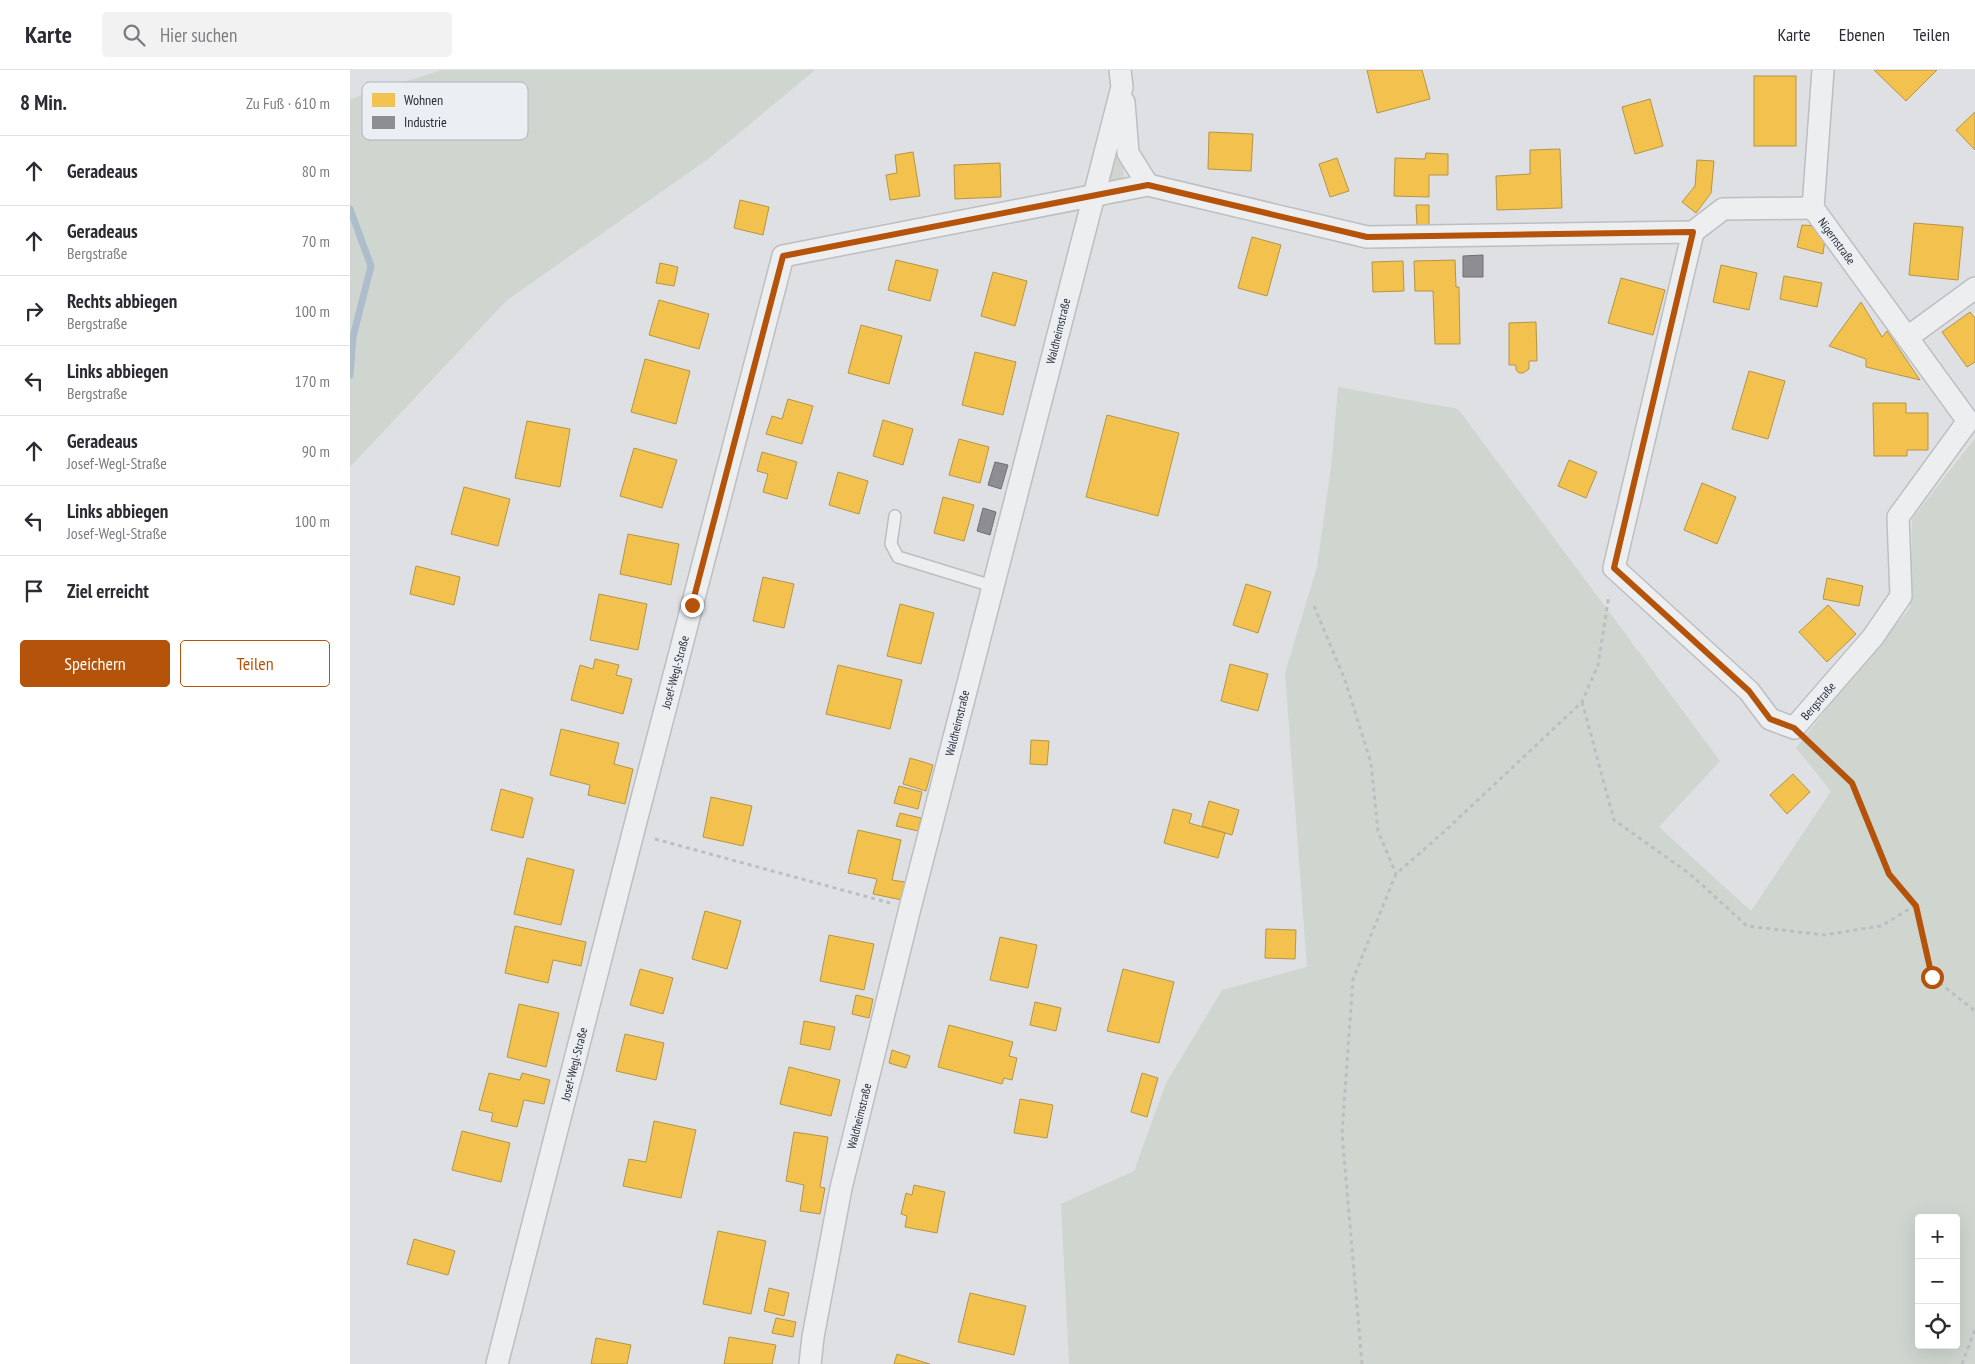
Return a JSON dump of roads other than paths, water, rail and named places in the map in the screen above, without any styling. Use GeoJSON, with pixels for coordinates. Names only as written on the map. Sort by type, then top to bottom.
{"type":"FeatureCollection","features":[{"type":"Feature","properties":{"kind":"street","name":"Nigernstraße"},"geometry":{"type":"LineString","coordinates":[[1823,70],[1813,208],[1968,421]]}},
{"type":"Feature","properties":{"kind":"street","name":"Waldheimstraße"},"geometry":{"type":"LineString","coordinates":[[1121,78],[1128,153],[1148,185]]}},
{"type":"Feature","properties":{"kind":"street","name":"Waldheimstraße"},"geometry":{"type":"LineString","coordinates":[[810,1364],[813,1338],[842,1188],[910,908],[1093,196],[1121,78]]}},
{"type":"Feature","properties":{"kind":"street"},"geometry":{"type":"LineString","coordinates":[[1093,196],[1148,185],[1367,237],[1693,232],[1723,209],[1813,208]]}},
{"type":"Feature","properties":{"kind":"street","name":"Josef-Wegl-Straße"},"geometry":{"type":"LineString","coordinates":[[497,1364],[632,833],[783,256],[1093,196]]}},
{"type":"Feature","properties":{"kind":"street","name":"Bergstraße"},"geometry":{"type":"LineString","coordinates":[[1693,232],[1614,568],[1749,691],[1770,719],[1794,728],[1873,637],[1900,596],[1898,517],[1968,421]]}},
{"type":"Feature","properties":{"kind":"street"},"geometry":{"type":"LineString","coordinates":[[1908,337],[1975,288]]}},
{"type":"Feature","properties":{"kind":"lane"},"geometry":{"type":"LineString","coordinates":[[895,516],[891,544],[898,557],[992,586]]}},
{"type":"Feature","properties":{"kind":"waterway"},"geometry":{"type":"LineString","coordinates":[[350,209],[371,266],[353,337],[350,375]]}}]}
